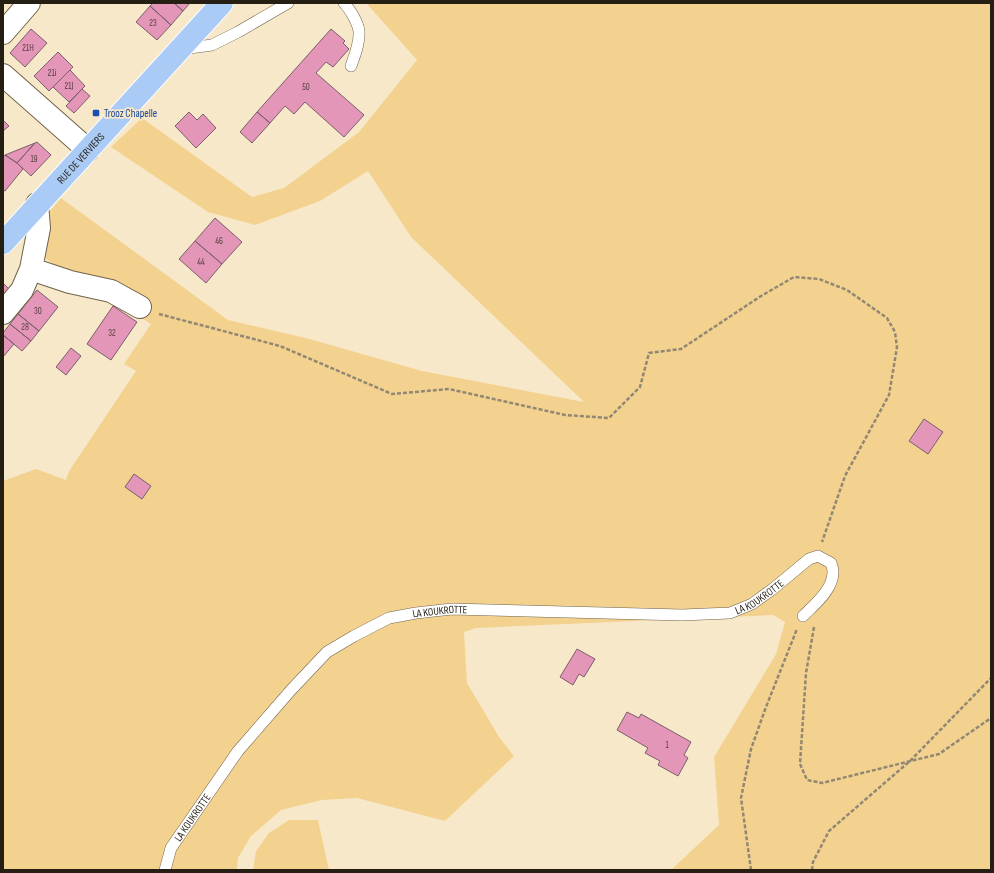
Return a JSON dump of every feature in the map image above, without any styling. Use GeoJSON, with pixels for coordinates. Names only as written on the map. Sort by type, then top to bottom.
{"type":"FeatureCollection","features":[{"type":"Feature","properties":{"kind":"main road","name":"RUE DE VERVIERS"},"geometry":{"type":"LineString","coordinates":[[3,243],[222,3]]}},
{"type":"Feature","properties":{"kind":"street"},"geometry":{"type":"LineString","coordinates":[[3,32],[29,3]]}},
{"type":"Feature","properties":{"kind":"street"},"geometry":{"type":"LineString","coordinates":[[3,75],[88,150]]}},
{"type":"Feature","properties":{"kind":"street"},"geometry":{"type":"LineString","coordinates":[[3,313],[22,290],[31,269],[39,228],[37,204]]}},
{"type":"Feature","properties":{"kind":"street"},"geometry":{"type":"LineString","coordinates":[[31,269],[70,282],[111,291],[140,307]]}},
{"type":"Feature","properties":{"kind":"lane"},"geometry":{"type":"LineString","coordinates":[[180,49],[212,45],[288,3]]}},
{"type":"Feature","properties":{"kind":"lane"},"geometry":{"type":"LineString","coordinates":[[344,3],[350,9],[359,31],[357,48],[351,66]]}},
{"type":"Feature","properties":{"kind":"lane"},"geometry":{"type":"LineString","coordinates":[[802,616],[818,601],[830,584],[833,572],[831,563],[818,556]]}},
{"type":"Feature","properties":{"kind":"lane","name":"LA KOUKROTTE"},"geometry":{"type":"LineString","coordinates":[[165,870],[171,848],[238,751],[292,690],[327,652],[389,618],[452,609],[682,615],[730,613],[752,604],[809,559],[818,556]]}},
{"type":"Feature","properties":{"kind":"path"},"geometry":{"type":"LineString","coordinates":[[140,307],[158,314],[280,346],[392,394],[448,389],[565,415],[609,418],[640,387],[649,352],[681,349],[761,296],[794,277],[819,279],[847,290],[887,318],[895,332],[897,347],[889,395],[845,476],[818,556]]}},
{"type":"Feature","properties":{"kind":"path"},"geometry":{"type":"LineString","coordinates":[[818,601],[805,681],[800,764],[807,780],[822,783],[939,754],[991,718]]}},
{"type":"Feature","properties":{"kind":"path"},"geometry":{"type":"LineString","coordinates":[[751,870],[741,798],[751,749],[802,616]]}},
{"type":"Feature","properties":{"kind":"path"},"geometry":{"type":"LineString","coordinates":[[812,870],[814,862],[829,831],[910,761],[991,678]]}},
{"type":"Feature","properties":{"kind":"shaded area"},"geometry":{"type":"Polygon","coordinates":[[[366,3],[991,3],[991,870],[671,870],[719,825],[714,757],[776,654],[785,622],[773,615],[476,628],[464,632],[467,683],[499,737],[514,756],[445,821],[357,798],[322,800],[281,810],[251,836],[238,858],[237,870],[3,870],[3,481],[36,469],[66,480],[69,471],[136,371],[124,364],[151,324],[49,261],[25,240],[61,198],[228,320],[306,338],[422,371],[584,402],[411,237],[368,171],[320,201],[255,225],[208,212],[111,147],[142,118],[252,197],[284,188],[359,132],[417,60],[366,3]]]}},
{"type":"Feature","properties":{"kind":"shaded area"},"geometry":{"type":"Polygon","coordinates":[[[289,820],[318,820],[329,870],[253,870],[256,851],[269,833],[289,820]]]}},
{"type":"Feature","properties":{"kind":"building"},"geometry":{"type":"Polygon","coordinates":[[[153,3],[174,3],[183,11],[171,25],[150,6],[153,3]]]}},
{"type":"Feature","properties":{"kind":"building"},"geometry":{"type":"Polygon","coordinates":[[[174,3],[190,3],[183,11],[174,3]]]}},
{"type":"Feature","properties":{"kind":"building"},"geometry":{"type":"Polygon","coordinates":[[[150,6],[171,25],[157,40],[136,22],[150,6]]]}},
{"type":"Feature","properties":{"kind":"building"},"geometry":{"type":"Polygon","coordinates":[[[31,29],[47,43],[25,67],[10,53],[31,29]]]}},
{"type":"Feature","properties":{"kind":"building"},"geometry":{"type":"Polygon","coordinates":[[[331,29],[345,41],[343,43],[349,49],[333,67],[326,62],[316,73],[364,115],[344,137],[305,102],[294,114],[285,106],[270,123],[257,112],[331,29]]]}},
{"type":"Feature","properties":{"kind":"building"},"geometry":{"type":"Polygon","coordinates":[[[58,52],[73,67],[49,91],[34,76],[58,52]]]}},
{"type":"Feature","properties":{"kind":"building"},"geometry":{"type":"Polygon","coordinates":[[[70,70],[85,86],[69,102],[53,87],[70,70]]]}},
{"type":"Feature","properties":{"kind":"building"},"geometry":{"type":"Polygon","coordinates":[[[82,89],[90,96],[74,113],[66,106],[82,89]]]}},
{"type":"Feature","properties":{"kind":"building"},"geometry":{"type":"Polygon","coordinates":[[[189,112],[197,120],[203,114],[216,128],[196,148],[175,126],[189,112]]]}},
{"type":"Feature","properties":{"kind":"building"},"geometry":{"type":"Polygon","coordinates":[[[257,112],[270,123],[252,143],[240,132],[257,112]]]}},
{"type":"Feature","properties":{"kind":"building"},"geometry":{"type":"Polygon","coordinates":[[[3,120],[9,126],[3,131],[3,120]]]}},
{"type":"Feature","properties":{"kind":"building"},"geometry":{"type":"Polygon","coordinates":[[[37,142],[51,155],[31,176],[17,163],[37,142]]]}},
{"type":"Feature","properties":{"kind":"building"},"geometry":{"type":"Polygon","coordinates":[[[35,143],[17,163],[5,155],[35,143]]]}},
{"type":"Feature","properties":{"kind":"building"},"geometry":{"type":"Polygon","coordinates":[[[5,155],[23,169],[5,191],[3,190],[3,157],[5,155]]]}},
{"type":"Feature","properties":{"kind":"building"},"geometry":{"type":"Polygon","coordinates":[[[215,218],[242,242],[222,264],[195,241],[215,218]]]}},
{"type":"Feature","properties":{"kind":"building"},"geometry":{"type":"Polygon","coordinates":[[[195,241],[222,264],[206,283],[179,259],[195,241]]]}},
{"type":"Feature","properties":{"kind":"building"},"geometry":{"type":"Polygon","coordinates":[[[3,283],[10,290],[3,298],[3,283]]]}},
{"type":"Feature","properties":{"kind":"building"},"geometry":{"type":"Polygon","coordinates":[[[37,290],[58,307],[39,331],[18,314],[37,290]]]}},
{"type":"Feature","properties":{"kind":"building"},"geometry":{"type":"Polygon","coordinates":[[[113,306],[137,322],[111,360],[87,344],[113,306]]]}},
{"type":"Feature","properties":{"kind":"building"},"geometry":{"type":"Polygon","coordinates":[[[18,314],[39,331],[31,341],[10,324],[18,314]]]}},
{"type":"Feature","properties":{"kind":"building"},"geometry":{"type":"Polygon","coordinates":[[[10,324],[31,341],[22,351],[3,335],[10,324]]]}},
{"type":"Feature","properties":{"kind":"building"},"geometry":{"type":"Polygon","coordinates":[[[3,335],[14,344],[3,357],[3,335]]]}},
{"type":"Feature","properties":{"kind":"building"},"geometry":{"type":"Polygon","coordinates":[[[71,348],[81,356],[66,375],[56,367],[71,348]]]}},
{"type":"Feature","properties":{"kind":"building"},"geometry":{"type":"Polygon","coordinates":[[[924,419],[943,432],[928,454],[909,441],[924,419]]]}},
{"type":"Feature","properties":{"kind":"building"},"geometry":{"type":"Polygon","coordinates":[[[134,474],[151,486],[142,499],[125,487],[134,474]]]}},
{"type":"Feature","properties":{"kind":"building"},"geometry":{"type":"Polygon","coordinates":[[[577,649],[595,659],[584,677],[579,674],[573,685],[560,677],[577,649]]]}},
{"type":"Feature","properties":{"kind":"building"},"geometry":{"type":"Polygon","coordinates":[[[627,712],[639,718],[641,714],[691,742],[684,755],[688,758],[678,776],[658,765],[660,761],[645,753],[648,748],[617,730],[627,712]]]}},
{"type":"Feature","properties":{"kind":"place","name":"Trooz Chapelle"},"geometry":{"type":"Point","coordinates":[96,113]}}]}
